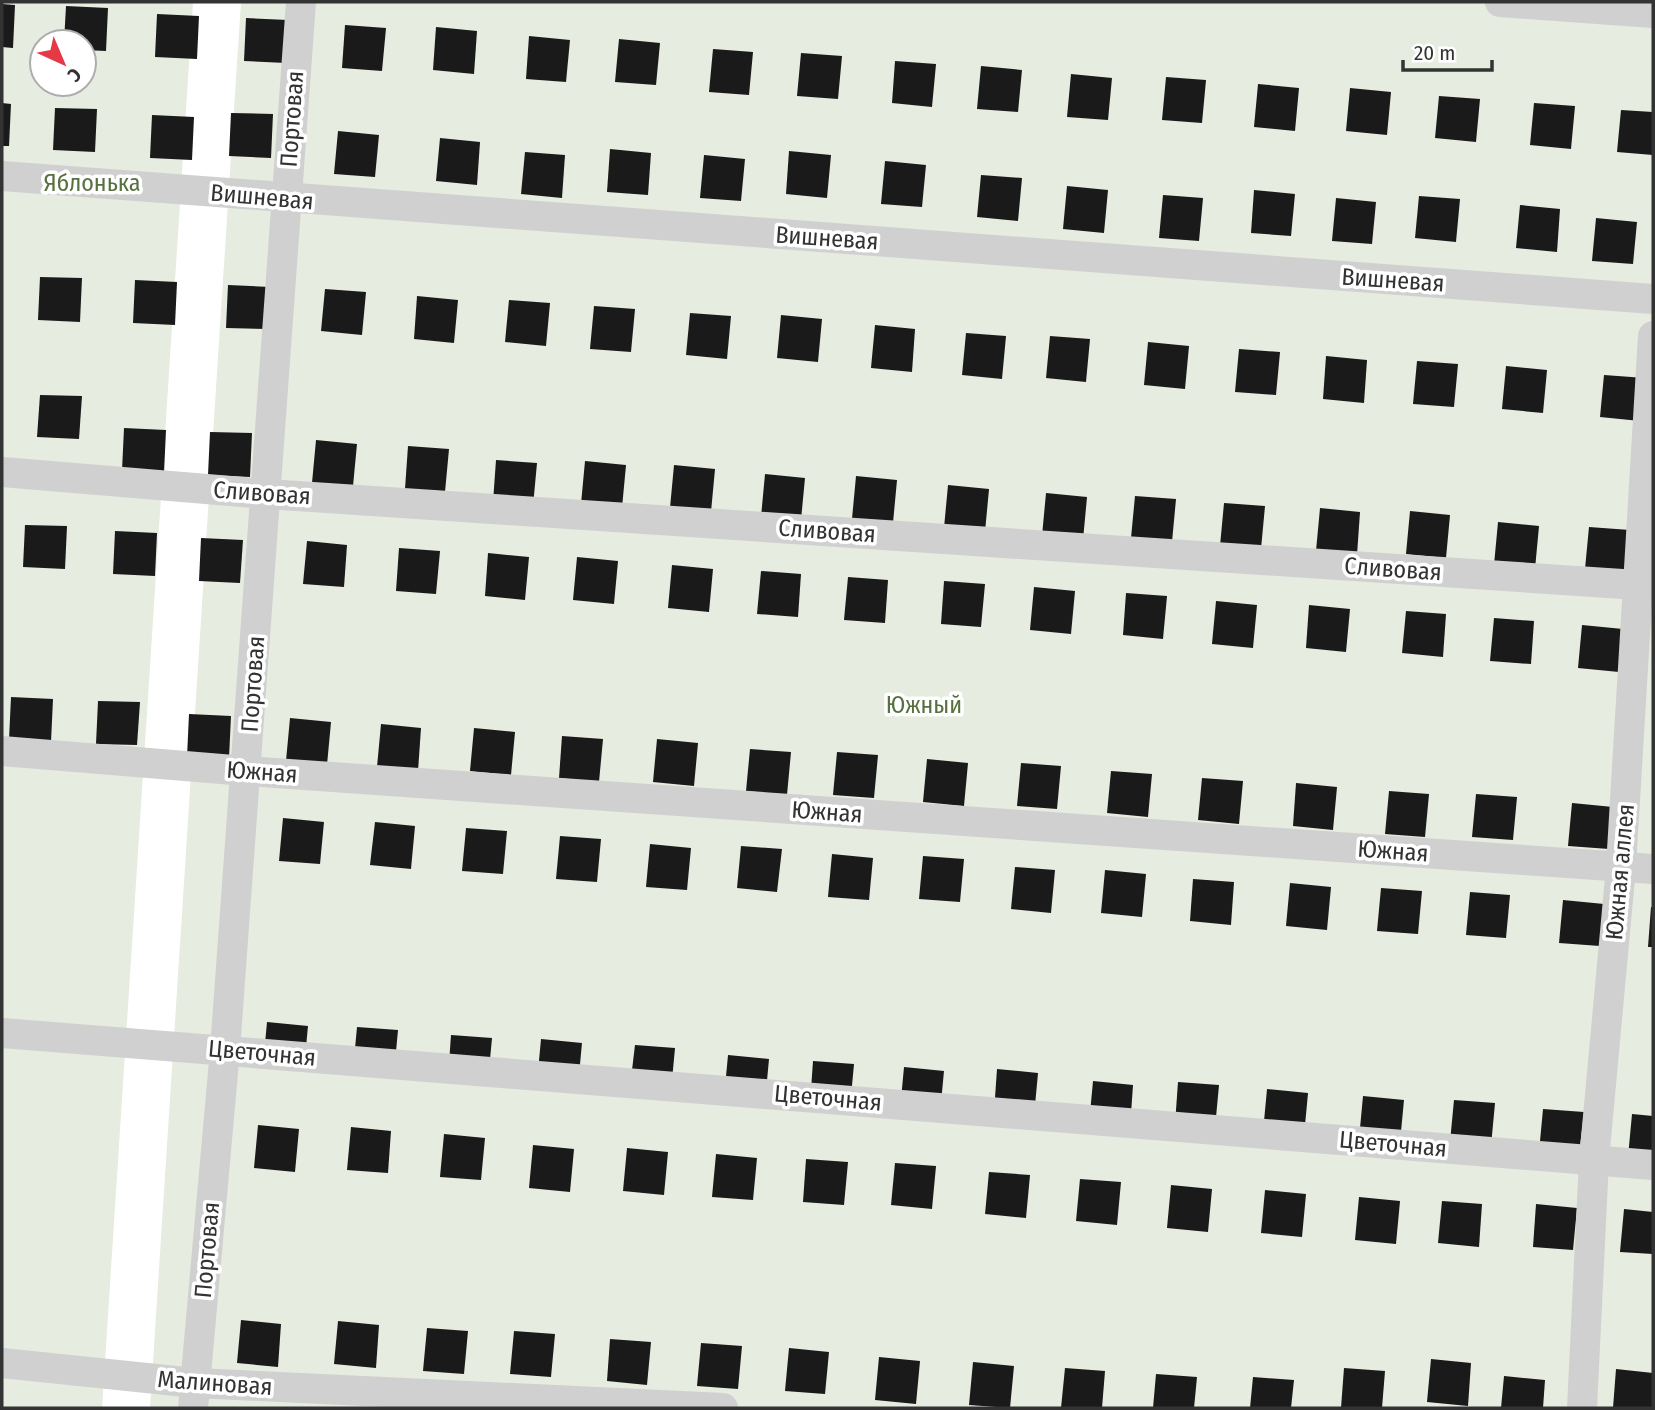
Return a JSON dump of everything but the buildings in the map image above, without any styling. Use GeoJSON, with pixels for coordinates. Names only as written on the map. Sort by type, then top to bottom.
{"type":"FeatureCollection","features":[{"type":"Feature","properties":{"kind":"street","name":"Портовая"},"geometry":{"type":"LineString","coordinates":[[194,1396],[225,1050],[301,2]]}},
{"type":"Feature","properties":{"kind":"street"},"geometry":{"type":"LineString","coordinates":[[1500,2],[1653,13]]}},
{"type":"Feature","properties":{"kind":"street","name":"Вишневая"},"geometry":{"type":"LineString","coordinates":[[2,176],[1653,299]]}},
{"type":"Feature","properties":{"kind":"street","name":"Южная аллея"},"geometry":{"type":"LineString","coordinates":[[1582,1408],[1594,1160],[1646,586],[1653,336]]}},
{"type":"Feature","properties":{"kind":"street","name":"Сливовая"},"geometry":{"type":"LineString","coordinates":[[2,472],[267,494],[1646,586]]}},
{"type":"Feature","properties":{"kind":"street","name":"Южная"},"geometry":{"type":"LineString","coordinates":[[2,751],[246,771],[1653,869]]}},
{"type":"Feature","properties":{"kind":"street","name":"Цветочная"},"geometry":{"type":"LineString","coordinates":[[2,1033],[1653,1164]]}},
{"type":"Feature","properties":{"kind":"street","name":"Малиновая"},"geometry":{"type":"LineString","coordinates":[[2,1363],[194,1396],[723,1408]]}},
{"type":"Feature","properties":{"kind":"green space","name":"Яблонька"},"geometry":{"type":"Polygon","coordinates":[[[2,2],[193,2],[102,1408],[2,1408],[2,2]]]}},
{"type":"Feature","properties":{"kind":"green space","name":"Южный"},"geometry":{"type":"Polygon","coordinates":[[[241,2],[1653,2],[1653,1408],[150,1408],[241,2]]]}}]}
